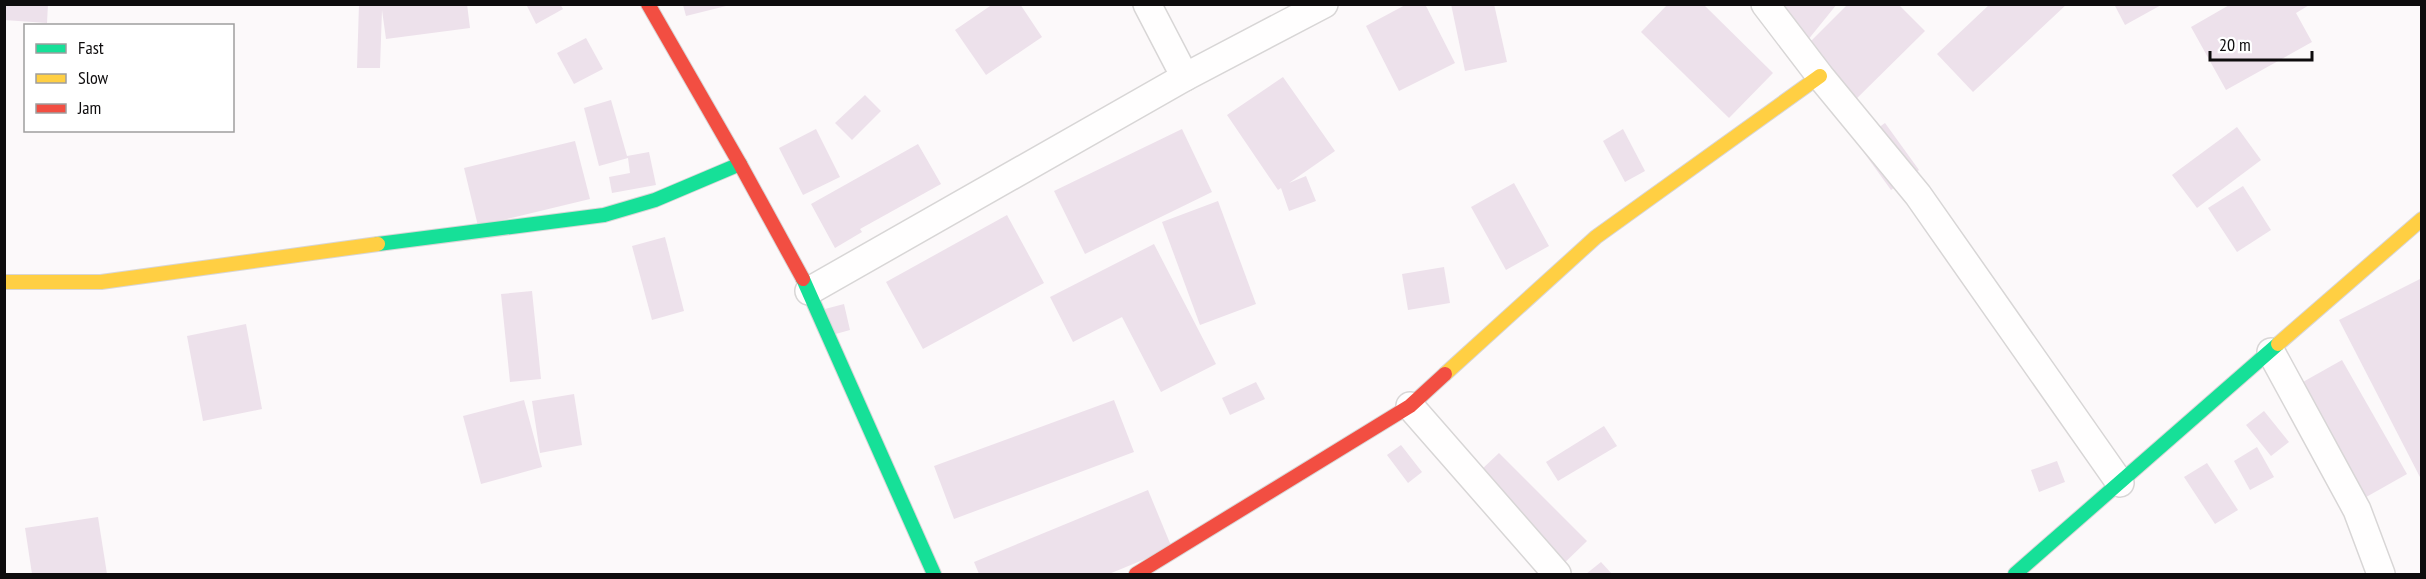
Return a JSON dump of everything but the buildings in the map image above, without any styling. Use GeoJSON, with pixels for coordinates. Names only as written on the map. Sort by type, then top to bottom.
{"type":"FeatureCollection","features":[{"type":"Feature","properties":{"kind":"street"},"geometry":{"type":"LineString","coordinates":[[648,4],[740,164],[809,291],[934,574]]}},
{"type":"Feature","properties":{"kind":"street"},"geometry":{"type":"LineString","coordinates":[[1147,4],[1185,77]]}},
{"type":"Feature","properties":{"kind":"street"},"geometry":{"type":"LineString","coordinates":[[809,291],[1185,77],[1324,4]]}},
{"type":"Feature","properties":{"kind":"street"},"geometry":{"type":"LineString","coordinates":[[1765,4],[1820,76],[1918,195],[2120,483]]}},
{"type":"Feature","properties":{"kind":"street"},"geometry":{"type":"LineString","coordinates":[[1136,574],[1410,406],[1596,237],[1820,76]]}},
{"type":"Feature","properties":{"kind":"street"},"geometry":{"type":"LineString","coordinates":[[4,282],[101,282],[604,214],[656,200],[740,164]]}},
{"type":"Feature","properties":{"kind":"street"},"geometry":{"type":"LineString","coordinates":[[2015,574],[2421,219]]}},
{"type":"Feature","properties":{"kind":"street"},"geometry":{"type":"LineString","coordinates":[[2271,352],[2357,510],[2380,574]]}},
{"type":"Feature","properties":{"kind":"street"},"geometry":{"type":"LineString","coordinates":[[1410,406],[1557,574]]}},
{"type":"Feature","properties":{"kind":"traffic: fast"},"geometry":{"type":"LineString","coordinates":[[378,244],[604,215],[655,200],[740,164]]}},
{"type":"Feature","properties":{"kind":"traffic: fast"},"geometry":{"type":"LineString","coordinates":[[803,279],[934,574]]}},
{"type":"Feature","properties":{"kind":"traffic: fast"},"geometry":{"type":"LineString","coordinates":[[2015,574],[2278,344]]}},
{"type":"Feature","properties":{"kind":"traffic: slow"},"geometry":{"type":"LineString","coordinates":[[1445,374],[1596,237],[1820,76]]}},
{"type":"Feature","properties":{"kind":"traffic: slow"},"geometry":{"type":"LineString","coordinates":[[2278,344],[2422,219]]}},
{"type":"Feature","properties":{"kind":"traffic: slow"},"geometry":{"type":"LineString","coordinates":[[4,282],[101,282],[378,244]]}},
{"type":"Feature","properties":{"kind":"traffic: jam"},"geometry":{"type":"LineString","coordinates":[[648,4],[803,279]]}},
{"type":"Feature","properties":{"kind":"traffic: jam"},"geometry":{"type":"LineString","coordinates":[[1136,574],[1410,406],[1445,374]]}}]}
